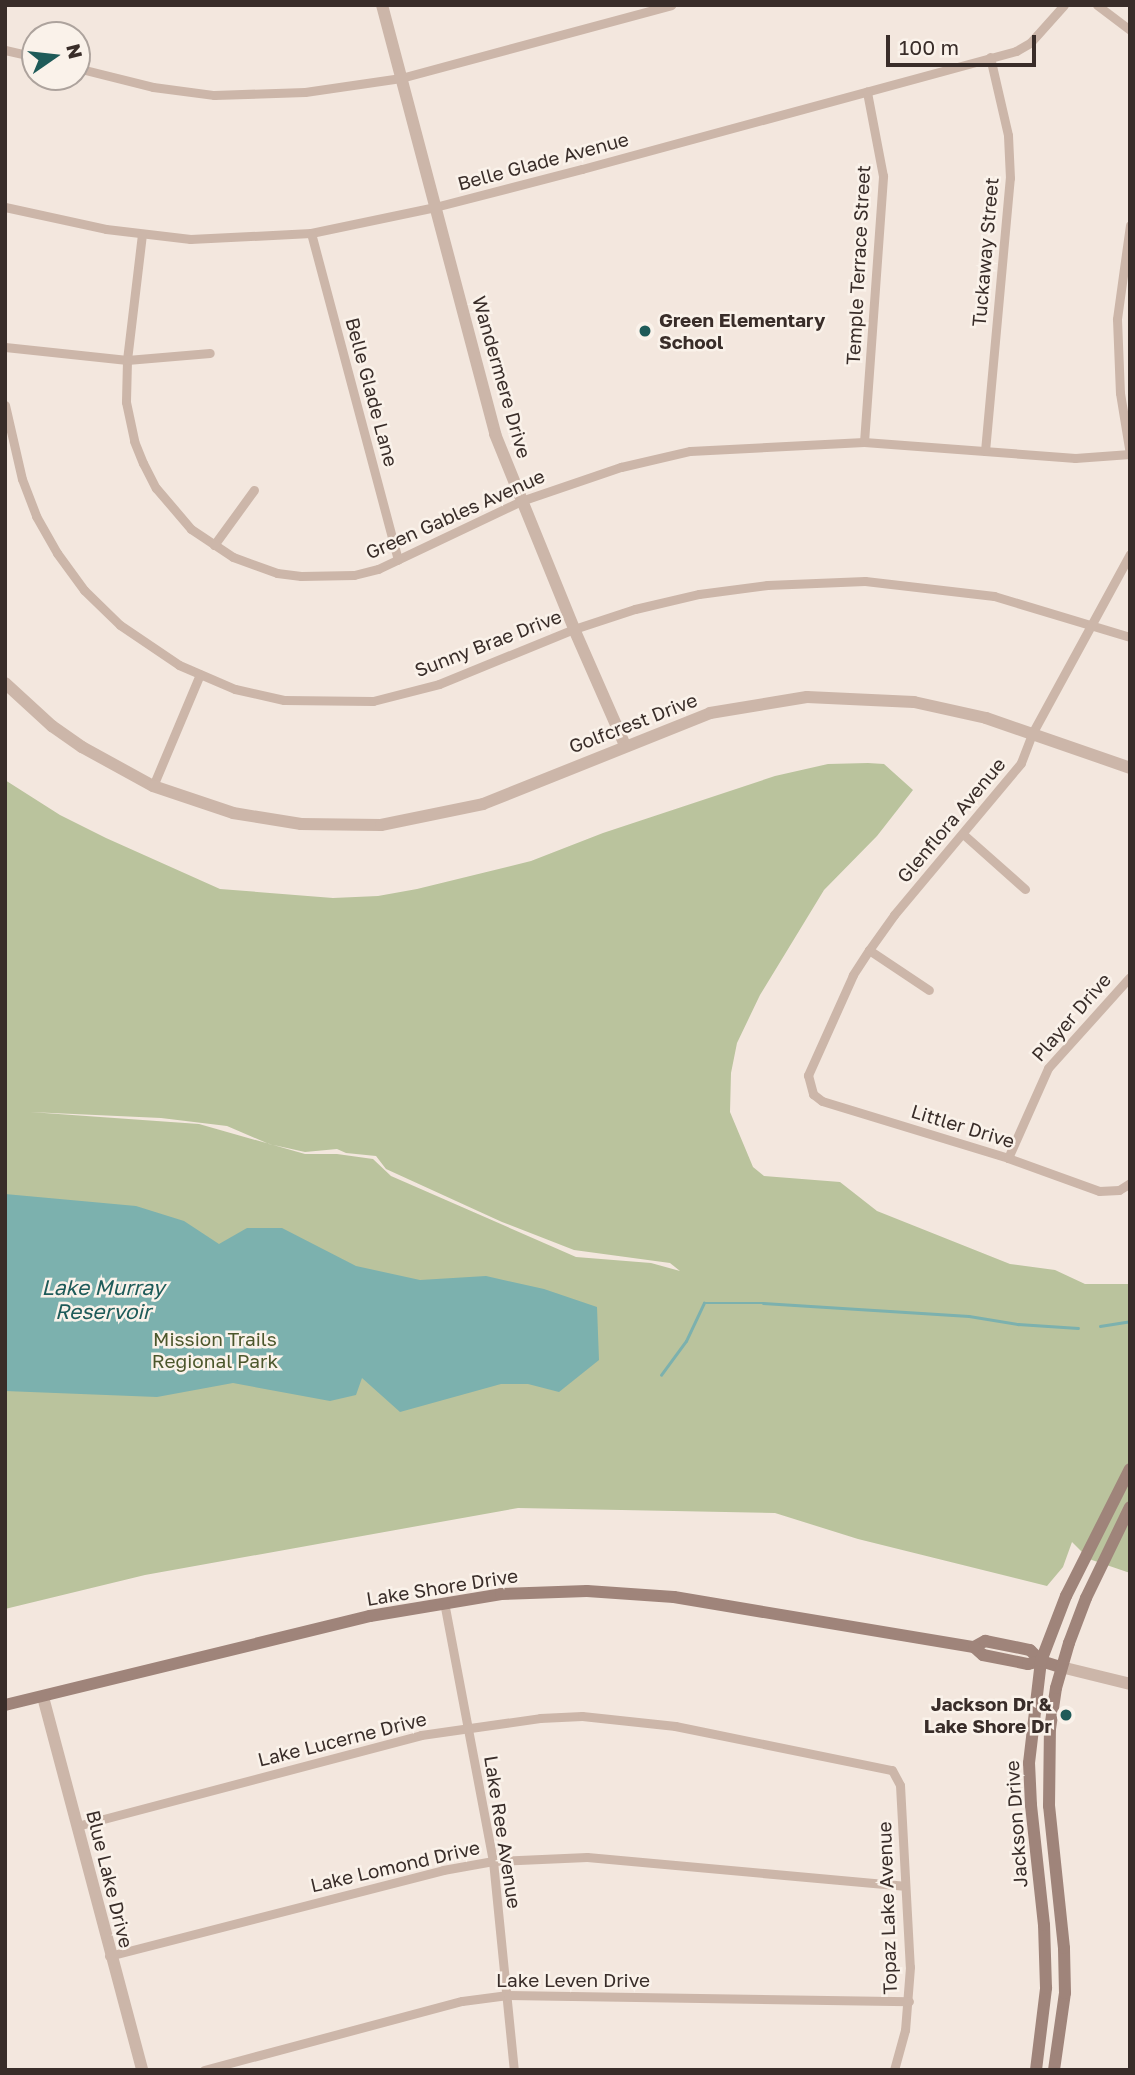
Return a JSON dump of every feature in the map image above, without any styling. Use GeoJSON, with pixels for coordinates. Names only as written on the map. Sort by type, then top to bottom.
{"type":"FeatureCollection","features":[{"type":"Feature","properties":{"kind":"main road","name":"Jackson Drive"},"geometry":{"type":"LineString","coordinates":[[1036,2070],[1046,1988],[1030,1763],[1041,1661],[1088,1546],[1130,1469]]}},
{"type":"Feature","properties":{"kind":"main road","name":"Jackson Drive"},"geometry":{"type":"LineString","coordinates":[[1054,2070],[1065,1993],[1064,1948],[1051,1826],[1048,1761],[1062,1667],[1086,1598],[1130,1507]]}},
{"type":"Feature","properties":{"kind":"main road","name":"Lake Shore Drive"},"geometry":{"type":"LineString","coordinates":[[5,1705],[370,1616],[501,1594],[587,1591],[674,1597],[974,1647],[983,1655],[1028,1664],[1041,1661],[1062,1667]]}},
{"type":"Feature","properties":{"kind":"street","name":"Wandermere Drive"},"geometry":{"type":"LineString","coordinates":[[382,5],[495,434],[520,500],[625,745]]}},
{"type":"Feature","properties":{"kind":"street"},"geometry":{"type":"LineString","coordinates":[[91,71],[153,86],[214,94],[305,92],[401,78],[671,5]]}},
{"type":"Feature","properties":{"kind":"street","name":"Belle Glade Avenue"},"geometry":{"type":"LineString","coordinates":[[5,207],[142,234],[190,239],[312,233],[435,207],[1016,51],[1030,43],[1064,5]]}},
{"type":"Feature","properties":{"kind":"street"},"geometry":{"type":"LineString","coordinates":[[1097,5],[1130,30]]}},
{"type":"Feature","properties":{"kind":"street","name":"Tuckaway Street"},"geometry":{"type":"LineString","coordinates":[[985,451],[1010,178],[1008,135],[990,57]]}},
{"type":"Feature","properties":{"kind":"street","name":"Temple Terrace Street"},"geometry":{"type":"LineString","coordinates":[[864,442],[883,176],[867,92]]}},
{"type":"Feature","properties":{"kind":"street"},"geometry":{"type":"LineString","coordinates":[[1130,225],[1125,278],[1117,319],[1120,394],[1130,454]]}},
{"type":"Feature","properties":{"kind":"street","name":"Belle Glade Lane"},"geometry":{"type":"LineString","coordinates":[[312,233],[398,560]]}},
{"type":"Feature","properties":{"kind":"street","name":"Green Gables Avenue"},"geometry":{"type":"LineString","coordinates":[[142,234],[127,360],[126,402],[134,441],[143,464],[173,510],[214,545],[233,557],[276,572],[301,576],[354,575],[398,560],[520,500],[621,467],[690,452],[864,442],[1075,458],[1130,454]]}},
{"type":"Feature","properties":{"kind":"street"},"geometry":{"type":"LineString","coordinates":[[5,347],[127,360],[210,353]]}},
{"type":"Feature","properties":{"kind":"street","name":"Sunny Brae Drive"},"geometry":{"type":"LineString","coordinates":[[5,405],[22,479],[36,516],[84,590],[120,625],[179,665],[235,689],[284,700],[373,701],[439,684],[574,629],[635,609],[699,594],[767,585],[865,582],[994,596],[1130,637]]}},
{"type":"Feature","properties":{"kind":"street"},"geometry":{"type":"LineString","coordinates":[[214,545],[254,490]]}},
{"type":"Feature","properties":{"kind":"street","name":"Glenflora Avenue"},"geometry":{"type":"LineString","coordinates":[[810,1065],[853,975],[869,950],[1021,763],[1032,734],[1130,554]]}},
{"type":"Feature","properties":{"kind":"street"},"geometry":{"type":"LineString","coordinates":[[153,786],[200,674]]}},
{"type":"Feature","properties":{"kind":"street","name":"Golfcrest Drive"},"geometry":{"type":"LineString","coordinates":[[5,683],[52,726],[82,747],[153,786],[233,813],[301,824],[381,825],[483,804],[710,713],[807,697],[914,702],[986,718],[1130,768]]}},
{"type":"Feature","properties":{"kind":"street"},"geometry":{"type":"LineString","coordinates":[[963,834],[1025,889]]}},
{"type":"Feature","properties":{"kind":"street"},"geometry":{"type":"LineString","coordinates":[[869,950],[929,990]]}},
{"type":"Feature","properties":{"kind":"street","name":"Player Drive"},"geometry":{"type":"LineString","coordinates":[[1007,1158],[1048,1068],[1130,977]]}},
{"type":"Feature","properties":{"kind":"street","name":"Littler Drive"},"geometry":{"type":"LineString","coordinates":[[810,1065],[809,1086],[813,1094],[822,1101],[1007,1158],[1099,1191],[1119,1190],[1130,1183]]}},
{"type":"Feature","properties":{"kind":"street","name":"Lake Ree Avenue"},"geometry":{"type":"LineString","coordinates":[[444,1602],[493,1861],[514,2070]]}},
{"type":"Feature","properties":{"kind":"street","name":"Lake Shore Drive"},"geometry":{"type":"LineString","coordinates":[[1062,1667],[1130,1684]]}},
{"type":"Feature","properties":{"kind":"street","name":"Blue Lake Drive"},"geometry":{"type":"LineString","coordinates":[[43,1697],[109,1956],[142,2070]]}},
{"type":"Feature","properties":{"kind":"street","name":"Lake Lucerne Drive"},"geometry":{"type":"LineString","coordinates":[[77,1826],[421,1735],[540,1718],[582,1716],[674,1726],[892,1770],[900,1785]]}},
{"type":"Feature","properties":{"kind":"street","name":"Topaz Lake Avenue"},"geometry":{"type":"LineString","coordinates":[[894,2070],[905,2030],[910,1967],[900,1785]]}},
{"type":"Feature","properties":{"kind":"street","name":"Lake Lomond Drive"},"geometry":{"type":"LineString","coordinates":[[109,1956],[443,1870],[493,1861],[587,1857],[904,1886]]}},
{"type":"Feature","properties":{"kind":"street","name":"Lake Leven Drive"},"geometry":{"type":"LineString","coordinates":[[204,2070],[462,2001],[508,1995],[909,2001]]}},
{"type":"Feature","properties":{"kind":"green space","name":"Mission Trails Regional Park"},"geometry":{"type":"Polygon","coordinates":[[[828,764],[884,764],[913,790],[877,836],[824,890],[760,995],[737,1043],[731,1073],[730,1112],[753,1167],[764,1176],[840,1182],[877,1211],[1010,1264],[1055,1270],[1085,1284],[1130,1284],[1130,1573],[1089,1559],[1072,1542],[1063,1567],[1047,1586],[858,1539],[775,1513],[518,1508],[145,1575],[5,1609],[5,780],[60,815],[220,889],[333,898],[378,896],[417,889],[531,861],[603,833],[775,776],[828,764]],[[30,1112],[199,1124],[268,1143],[227,1126],[161,1118],[30,1112]],[[272,1145],[305,1154],[337,1154],[373,1159],[391,1176],[576,1257],[651,1263],[680,1271],[670,1263],[574,1250],[502,1222],[386,1169],[376,1156],[346,1153],[337,1149],[305,1152],[272,1145]]]}},
{"type":"Feature","properties":{"kind":"water","name":"Lake Murray Reservoir"},"geometry":{"type":"Polygon","coordinates":[[[5,1194],[136,1206],[184,1221],[219,1244],[247,1228],[282,1228],[356,1266],[420,1280],[486,1276],[544,1289],[597,1307],[599,1360],[559,1392],[528,1384],[501,1384],[400,1412],[362,1378],[356,1395],[330,1401],[233,1383],[157,1397],[5,1391],[5,1194]]]}},
{"type":"Feature","properties":{"kind":"waterway"},"geometry":{"type":"LineString","coordinates":[[661,1375],[686,1341],[704,1303],[763,1303],[969,1316],[1018,1324],[1078,1328]]}},
{"type":"Feature","properties":{"kind":"waterway"},"geometry":{"type":"LineString","coordinates":[[1100,1326],[1130,1321]]}},
{"type":"Feature","properties":{"kind":"place","name":"Green Elementary School"},"geometry":{"type":"Point","coordinates":[645,331]}},
{"type":"Feature","properties":{"kind":"place","name":"Jackson Dr & Lake Shore Dr"},"geometry":{"type":"Point","coordinates":[1066,1715]}}]}
